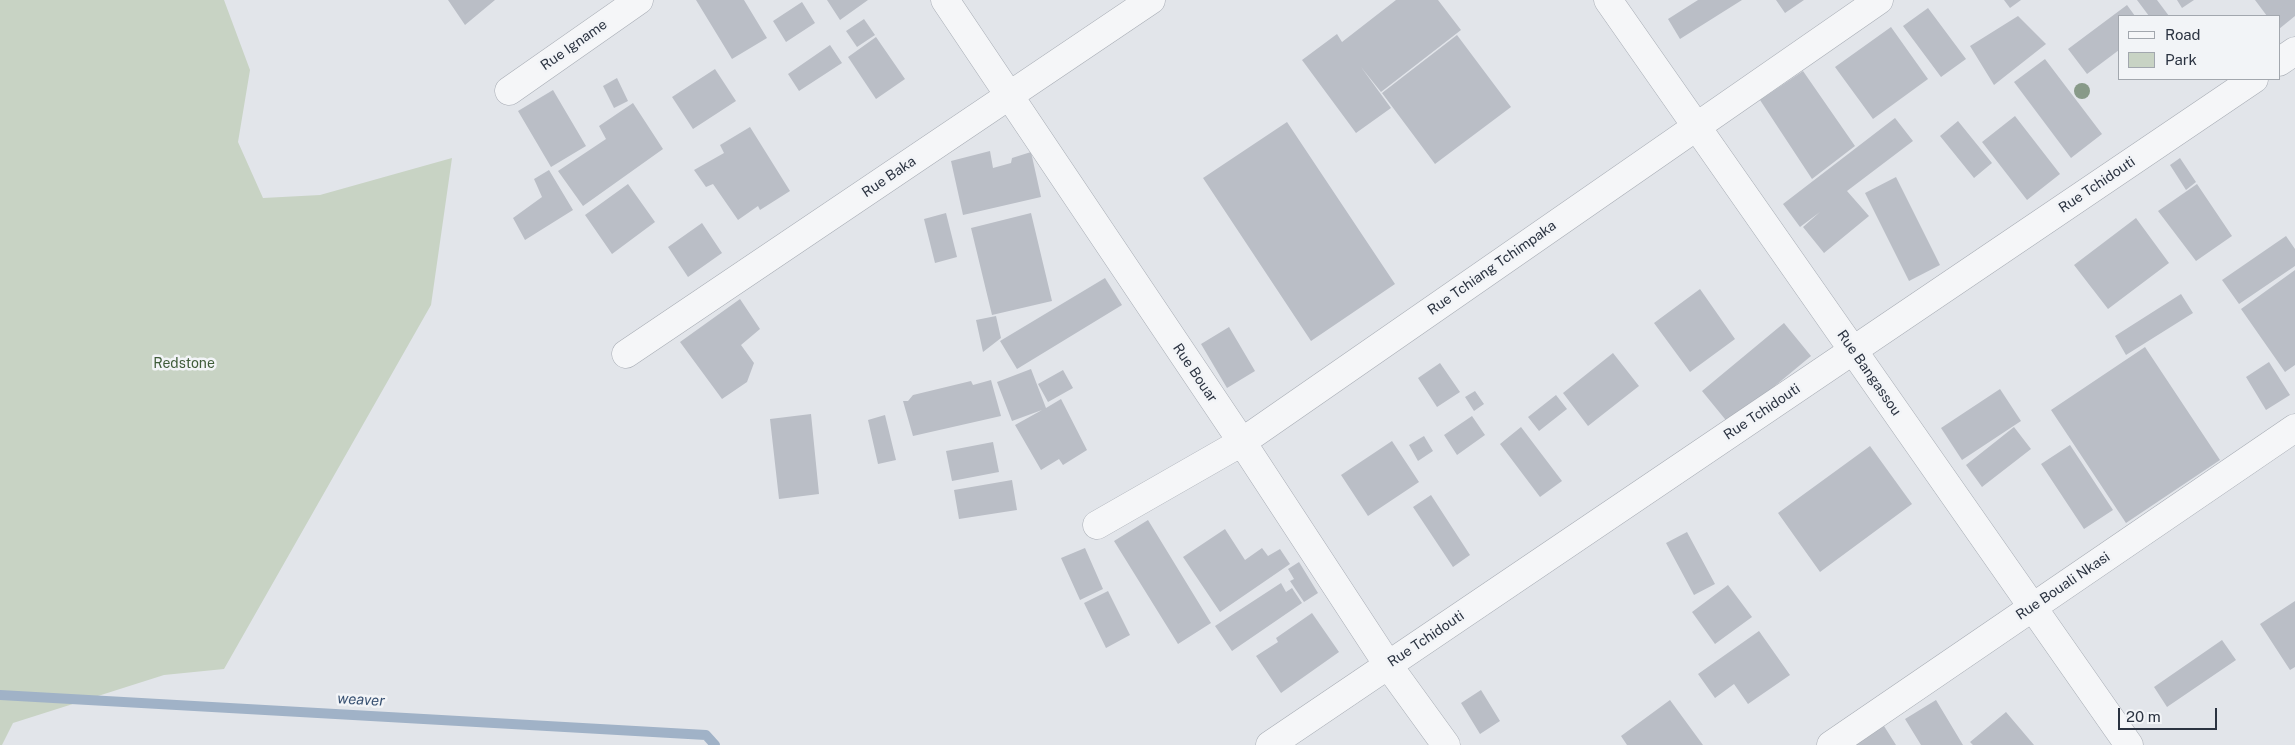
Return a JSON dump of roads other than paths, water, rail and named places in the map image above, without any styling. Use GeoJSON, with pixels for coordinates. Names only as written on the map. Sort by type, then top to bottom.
{"type":"FeatureCollection","features":[{"type":"Feature","properties":{"kind":"street","name":"Rue Igname"},"geometry":{"type":"LineString","coordinates":[[509,91],[638,0]]}},
{"type":"Feature","properties":{"kind":"street","name":"Rue Bouar"},"geometry":{"type":"LineString","coordinates":[[945,0],[1242,442],[1388,666],[1446,745]]}},
{"type":"Feature","properties":{"kind":"street","name":"Rue Baka"},"geometry":{"type":"LineString","coordinates":[[626,354],[1151,0]]}},
{"type":"Feature","properties":{"kind":"street","name":"Rue Bangassou"},"geometry":{"type":"LineString","coordinates":[[1608,0],[2129,745]]}},
{"type":"Feature","properties":{"kind":"street","name":"Rue Tchiang Tchimpaka"},"geometry":{"type":"LineString","coordinates":[[1097,525],[1242,442],[1879,0]]}},
{"type":"Feature","properties":{"kind":"street"},"geometry":{"type":"LineString","coordinates":[[2280,61],[2295,51]]}},
{"type":"Feature","properties":{"kind":"street","name":"Rue Tchidouti"},"geometry":{"type":"LineString","coordinates":[[1270,745],[2253,80]]}},
{"type":"Feature","properties":{"kind":"street","name":"Rue Bouali Nkasi"},"geometry":{"type":"LineString","coordinates":[[1830,745],[2295,428]]}},
{"type":"Feature","properties":{"kind":"waterway","name":"weaver"},"geometry":{"type":"LineString","coordinates":[[0,695],[706,735],[715,745]]}},
{"type":"Feature","properties":{"kind":"park label","name":"Redstone"},"geometry":{"type":"Point","coordinates":[184,364]}}]}
